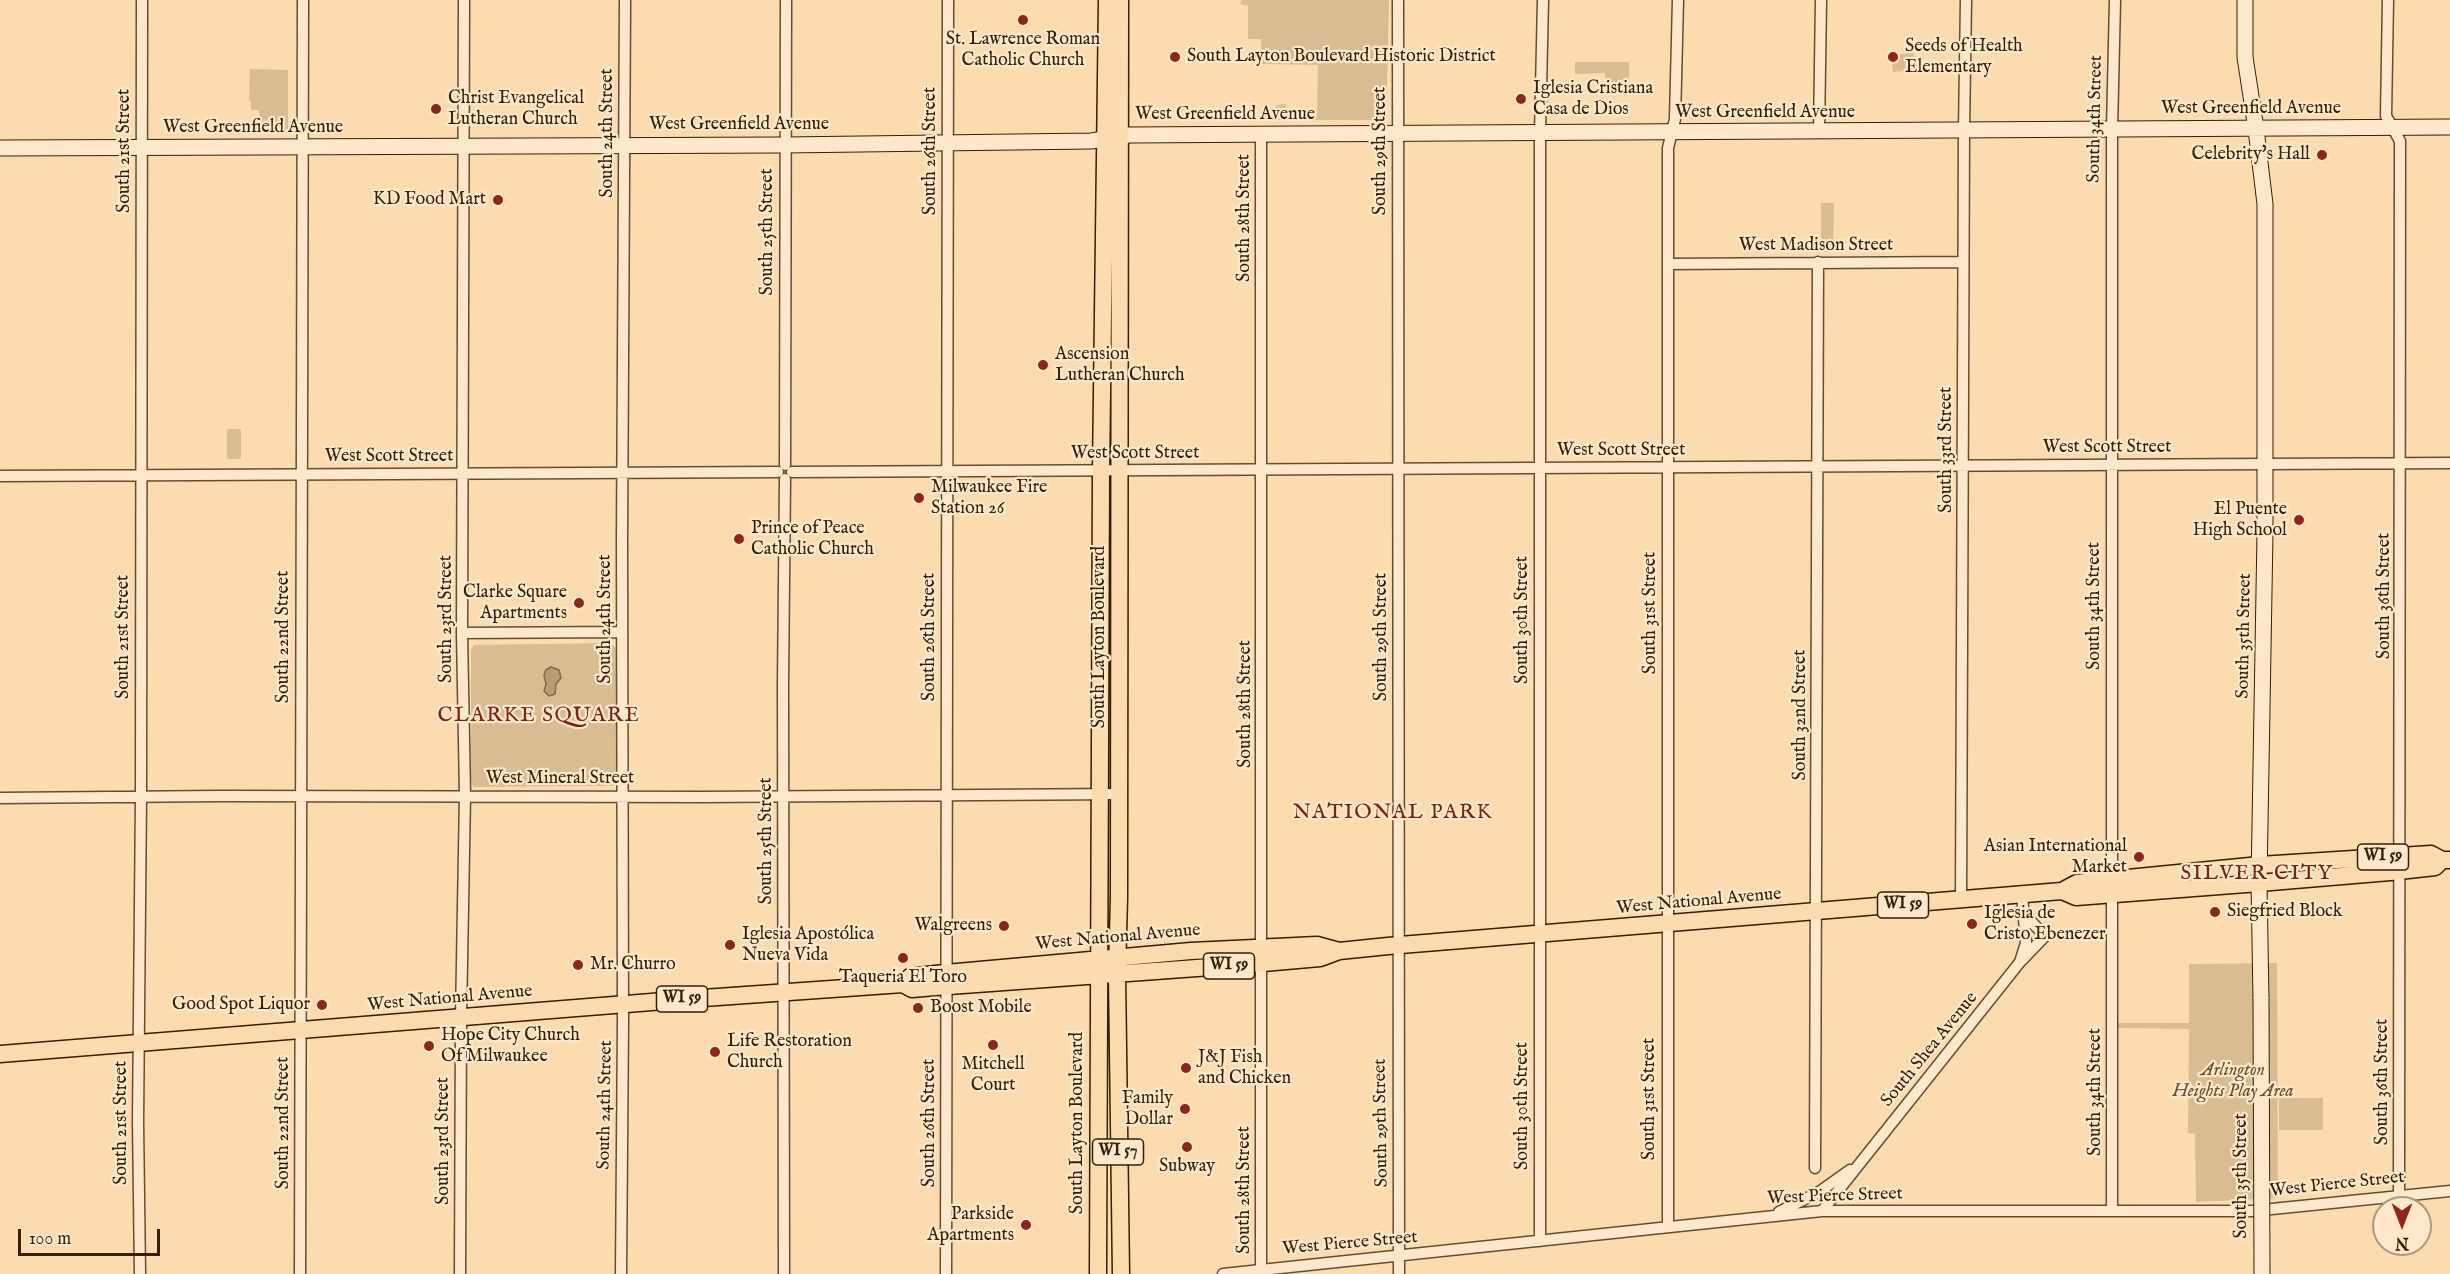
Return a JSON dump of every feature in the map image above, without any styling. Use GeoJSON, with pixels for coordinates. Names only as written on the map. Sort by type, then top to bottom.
{"type":"FeatureCollection","features":[{"type":"Feature","properties":{"kind":"main road","name":"South Layton Boulevard"},"geometry":{"type":"LineString","coordinates":[[1107,0],[1120,471],[1118,1122],[1121,1274]]}},
{"type":"Feature","properties":{"kind":"main road","name":"South Layton Boulevard"},"geometry":{"type":"LineString","coordinates":[[1098,1274],[1097,967],[1101,794],[1101,471],[1111,138],[1120,0]]}},
{"type":"Feature","properties":{"kind":"main road","name":"South 35th Street"},"geometry":{"type":"LineString","coordinates":[[2245,0],[2245,57],[2265,204],[2264,675],[2259,883],[2262,1274]]}},
{"type":"Feature","properties":{"kind":"main road","name":"West Greenfield Avenue"},"geometry":{"type":"LineString","coordinates":[[0,148],[785,145],[1397,133],[1540,134],[2450,127]]}},
{"type":"Feature","properties":{"kind":"main road","name":"West National Avenue"},"geometry":{"type":"LineString","coordinates":[[2112,886],[2259,883],[2400,863],[2431,854],[2446,860]]}},
{"type":"Feature","properties":{"kind":"main road","name":"West National Avenue"},"geometry":{"type":"LineString","coordinates":[[0,1054],[903,984],[910,977],[946,980],[1262,955],[1320,958],[1340,951],[2062,891],[2076,897],[2112,886],[2260,865],[2400,863]]}},
{"type":"Feature","properties":{"kind":"main road"},"geometry":{"type":"LineString","coordinates":[[1098,1072],[1112,1077],[1113,1105],[1118,1122]]}},
{"type":"Feature","properties":{"kind":"street","name":"South 21st Street"},"geometry":{"type":"LineString","coordinates":[[140,1274],[142,0]]}},
{"type":"Feature","properties":{"kind":"street","name":"South 22nd Street"},"geometry":{"type":"LineString","coordinates":[[300,1274],[303,0]]}},
{"type":"Feature","properties":{"kind":"street","name":"South 23rd Street"},"geometry":{"type":"LineString","coordinates":[[460,1274],[465,795],[462,633],[464,0]]}},
{"type":"Feature","properties":{"kind":"street","name":"South 24th Street"},"geometry":{"type":"LineString","coordinates":[[621,1274],[622,473],[626,0]]}},
{"type":"Feature","properties":{"kind":"street","name":"South 25th Street"},"geometry":{"type":"LineString","coordinates":[[784,1274],[786,0]]}},
{"type":"Feature","properties":{"kind":"street","name":"South 26th Street"},"geometry":{"type":"LineString","coordinates":[[946,1274],[948,0]]}},
{"type":"Feature","properties":{"kind":"street","name":"South 29th Street"},"geometry":{"type":"LineString","coordinates":[[1398,0],[1399,1274]]}},
{"type":"Feature","properties":{"kind":"street","name":"South 30th Street"},"geometry":{"type":"LineString","coordinates":[[1540,1241],[1539,468],[1540,134],[1543,0]]}},
{"type":"Feature","properties":{"kind":"street","name":"South 31st Street"},"geometry":{"type":"LineString","coordinates":[[1668,1227],[1666,924],[1668,148],[1676,119],[1678,0]]}},
{"type":"Feature","properties":{"kind":"street"},"geometry":{"type":"LineString","coordinates":[[1820,132],[1821,0]]}},
{"type":"Feature","properties":{"kind":"street","name":"South 33rd Street"},"geometry":{"type":"LineString","coordinates":[[1961,901],[1966,0]]}},
{"type":"Feature","properties":{"kind":"street","name":"South 34th Street"},"geometry":{"type":"LineString","coordinates":[[2112,1211],[2112,130],[2115,0]]}},
{"type":"Feature","properties":{"kind":"street","name":"South 36th Street"},"geometry":{"type":"LineString","coordinates":[[2388,0],[2386,116],[2400,141],[2402,463],[2399,1196]]}},
{"type":"Feature","properties":{"kind":"street","name":"South 28th Street"},"geometry":{"type":"LineString","coordinates":[[1261,135],[1261,1271]]}},
{"type":"Feature","properties":{"kind":"street","name":"West Madison Street"},"geometry":{"type":"LineString","coordinates":[[1668,264],[1963,261]]}},
{"type":"Feature","properties":{"kind":"street","name":"South 32nd Street"},"geometry":{"type":"LineString","coordinates":[[1815,1168],[1818,262]]}},
{"type":"Feature","properties":{"kind":"street","name":"West Scott Street"},"geometry":{"type":"LineString","coordinates":[[0,476],[2450,463]]}},
{"type":"Feature","properties":{"kind":"street"},"geometry":{"type":"LineString","coordinates":[[462,633],[622,632]]}},
{"type":"Feature","properties":{"kind":"street","name":"West Mineral Street"},"geometry":{"type":"LineString","coordinates":[[0,798],[300,795],[1119,794]]}},
{"type":"Feature","properties":{"kind":"street","name":"South Shea Avenue"},"geometry":{"type":"LineString","coordinates":[[1822,1211],[2020,962],[2026,943],[2022,895]]}},
{"type":"Feature","properties":{"kind":"street"},"geometry":{"type":"LineString","coordinates":[[2020,962],[2045,936],[2024,914]]}},
{"type":"Feature","properties":{"kind":"street"},"geometry":{"type":"LineString","coordinates":[[1768,1216],[1819,1192],[1863,1160]]}},
{"type":"Feature","properties":{"kind":"street","name":"West Pierce Street"},"geometry":{"type":"LineString","coordinates":[[2399,1196],[2450,1191]]}},
{"type":"Feature","properties":{"kind":"street","name":"West Pierce Street"},"geometry":{"type":"LineString","coordinates":[[1223,1274],[1822,1211],[2252,1211],[2372,1199]]}},
{"type":"Feature","properties":{"kind":"green space"},"geometry":{"type":"Polygon","coordinates":[[[1242,0],[1389,0],[1386,120],[1267,120],[1268,113],[1278,105],[1286,104],[1286,116],[1317,116],[1318,65],[1261,64],[1261,39],[1248,39],[1248,6],[1240,4],[1242,0]]]}},
{"type":"Feature","properties":{"kind":"green space"},"geometry":{"type":"Polygon","coordinates":[[[1912,53],[1918,61],[1917,70],[1893,72],[1891,55],[1912,53]]]}},
{"type":"Feature","properties":{"kind":"green space"},"geometry":{"type":"Polygon","coordinates":[[[1575,62],[1629,62],[1629,88],[1605,88],[1605,73],[1575,74],[1575,62]]]}},
{"type":"Feature","properties":{"kind":"green space"},"geometry":{"type":"Polygon","coordinates":[[[250,69],[288,70],[288,130],[259,130],[259,110],[251,110],[251,101],[249,101],[250,69]]]}},
{"type":"Feature","properties":{"kind":"green space"},"geometry":{"type":"Polygon","coordinates":[[[1821,203],[1834,203],[1833,252],[1821,252],[1821,203]]]}},
{"type":"Feature","properties":{"kind":"green space"},"geometry":{"type":"Polygon","coordinates":[[[227,429],[241,429],[241,459],[227,459],[227,429]]]}},
{"type":"Feature","properties":{"kind":"green space"},"geometry":{"type":"Polygon","coordinates":[[[610,643],[617,649],[616,781],[613,786],[474,787],[471,782],[471,650],[474,645],[610,643]]]}},
{"type":"Feature","properties":{"kind":"green space","name":"Arlington Heights Play Area"},"geometry":{"type":"Polygon","coordinates":[[[2277,963],[2278,1198],[2196,1202],[2195,1134],[2188,1133],[2189,1029],[2118,1028],[2118,1023],[2189,1023],[2189,964],[2277,963]]]}},
{"type":"Feature","properties":{"kind":"green space"},"geometry":{"type":"Polygon","coordinates":[[[2279,1098],[2323,1098],[2323,1130],[2279,1130],[2279,1098]]]}},
{"type":"Feature","properties":{"kind":"shaded area"},"geometry":{"type":"Polygon","coordinates":[[[551,667],[559,670],[561,678],[556,684],[555,694],[549,696],[544,691],[546,684],[544,675],[551,667]]]}},
{"type":"Feature","properties":{"kind":"place","name":"St. Lawrence Roman Catholic Church"},"geometry":{"type":"Point","coordinates":[1023,20]}},
{"type":"Feature","properties":{"kind":"place","name":"South Layton Boulevard Historic District"},"geometry":{"type":"Point","coordinates":[1175,57]}},
{"type":"Feature","properties":{"kind":"place","name":"Seeds of Health Elementary"},"geometry":{"type":"Point","coordinates":[1893,57]}},
{"type":"Feature","properties":{"kind":"place","name":"Iglesia Cristiana Casa de Dios"},"geometry":{"type":"Point","coordinates":[1521,99]}},
{"type":"Feature","properties":{"kind":"place","name":"Christ Evangelical Lutheran Church"},"geometry":{"type":"Point","coordinates":[436,109]}},
{"type":"Feature","properties":{"kind":"place","name":"Celebrity's Hall"},"geometry":{"type":"Point","coordinates":[2322,155]}},
{"type":"Feature","properties":{"kind":"place","name":"KD Food Mart"},"geometry":{"type":"Point","coordinates":[498,200]}},
{"type":"Feature","properties":{"kind":"place","name":"Ascension Lutheran Church"},"geometry":{"type":"Point","coordinates":[1043,365]}},
{"type":"Feature","properties":{"kind":"place","name":"Milwaukee Fire Station 26"},"geometry":{"type":"Point","coordinates":[919,498]}},
{"type":"Feature","properties":{"kind":"place","name":"El Puente High School"},"geometry":{"type":"Point","coordinates":[2299,520]}},
{"type":"Feature","properties":{"kind":"place","name":"Prince of Peace Catholic Church"},"geometry":{"type":"Point","coordinates":[739,539]}},
{"type":"Feature","properties":{"kind":"place","name":"Clarke Square Apartments"},"geometry":{"type":"Point","coordinates":[579,603]}},
{"type":"Feature","properties":{"kind":"place","name":"Asian International Market"},"geometry":{"type":"Point","coordinates":[2139,857]}},
{"type":"Feature","properties":{"kind":"place","name":"Siegfried Block"},"geometry":{"type":"Point","coordinates":[2215,912]}},
{"type":"Feature","properties":{"kind":"place","name":"Iglesia de Cristo Ebenezer"},"geometry":{"type":"Point","coordinates":[1972,924]}},
{"type":"Feature","properties":{"kind":"place","name":"Walgreens"},"geometry":{"type":"Point","coordinates":[1004,926]}},
{"type":"Feature","properties":{"kind":"place","name":"Iglesia Apostólica Nueva Vida"},"geometry":{"type":"Point","coordinates":[730,945]}},
{"type":"Feature","properties":{"kind":"place","name":"Taqueria El Toro"},"geometry":{"type":"Point","coordinates":[903,958]}},
{"type":"Feature","properties":{"kind":"place","name":"Mr. Churro"},"geometry":{"type":"Point","coordinates":[578,965]}},
{"type":"Feature","properties":{"kind":"place","name":"Good Spot Liquor"},"geometry":{"type":"Point","coordinates":[322,1005]}},
{"type":"Feature","properties":{"kind":"place","name":"Boost Mobile"},"geometry":{"type":"Point","coordinates":[918,1008]}},
{"type":"Feature","properties":{"kind":"place","name":"Mitchell Court"},"geometry":{"type":"Point","coordinates":[993,1045]}},
{"type":"Feature","properties":{"kind":"place","name":"Hope City Church Of Milwaukee"},"geometry":{"type":"Point","coordinates":[429,1046]}},
{"type":"Feature","properties":{"kind":"place","name":"Life Restoration Church"},"geometry":{"type":"Point","coordinates":[715,1052]}},
{"type":"Feature","properties":{"kind":"place","name":"J&J Fish and Chicken"},"geometry":{"type":"Point","coordinates":[1186,1068]}},
{"type":"Feature","properties":{"kind":"place","name":"Family Dollar"},"geometry":{"type":"Point","coordinates":[1185,1109]}},
{"type":"Feature","properties":{"kind":"place","name":"Subway"},"geometry":{"type":"Point","coordinates":[1187,1147]}},
{"type":"Feature","properties":{"kind":"place","name":"Parkside Apartments"},"geometry":{"type":"Point","coordinates":[1026,1225]}},
{"type":"Feature","properties":{"kind":"district","name":"CLARKE SQUARE"},"geometry":{"type":"Point","coordinates":[539,717]}},
{"type":"Feature","properties":{"kind":"district","name":"NATIONAL PARK"},"geometry":{"type":"Point","coordinates":[1393,814]}},
{"type":"Feature","properties":{"kind":"district","name":"SILVER CITY"},"geometry":{"type":"Point","coordinates":[2257,875]}}]}
